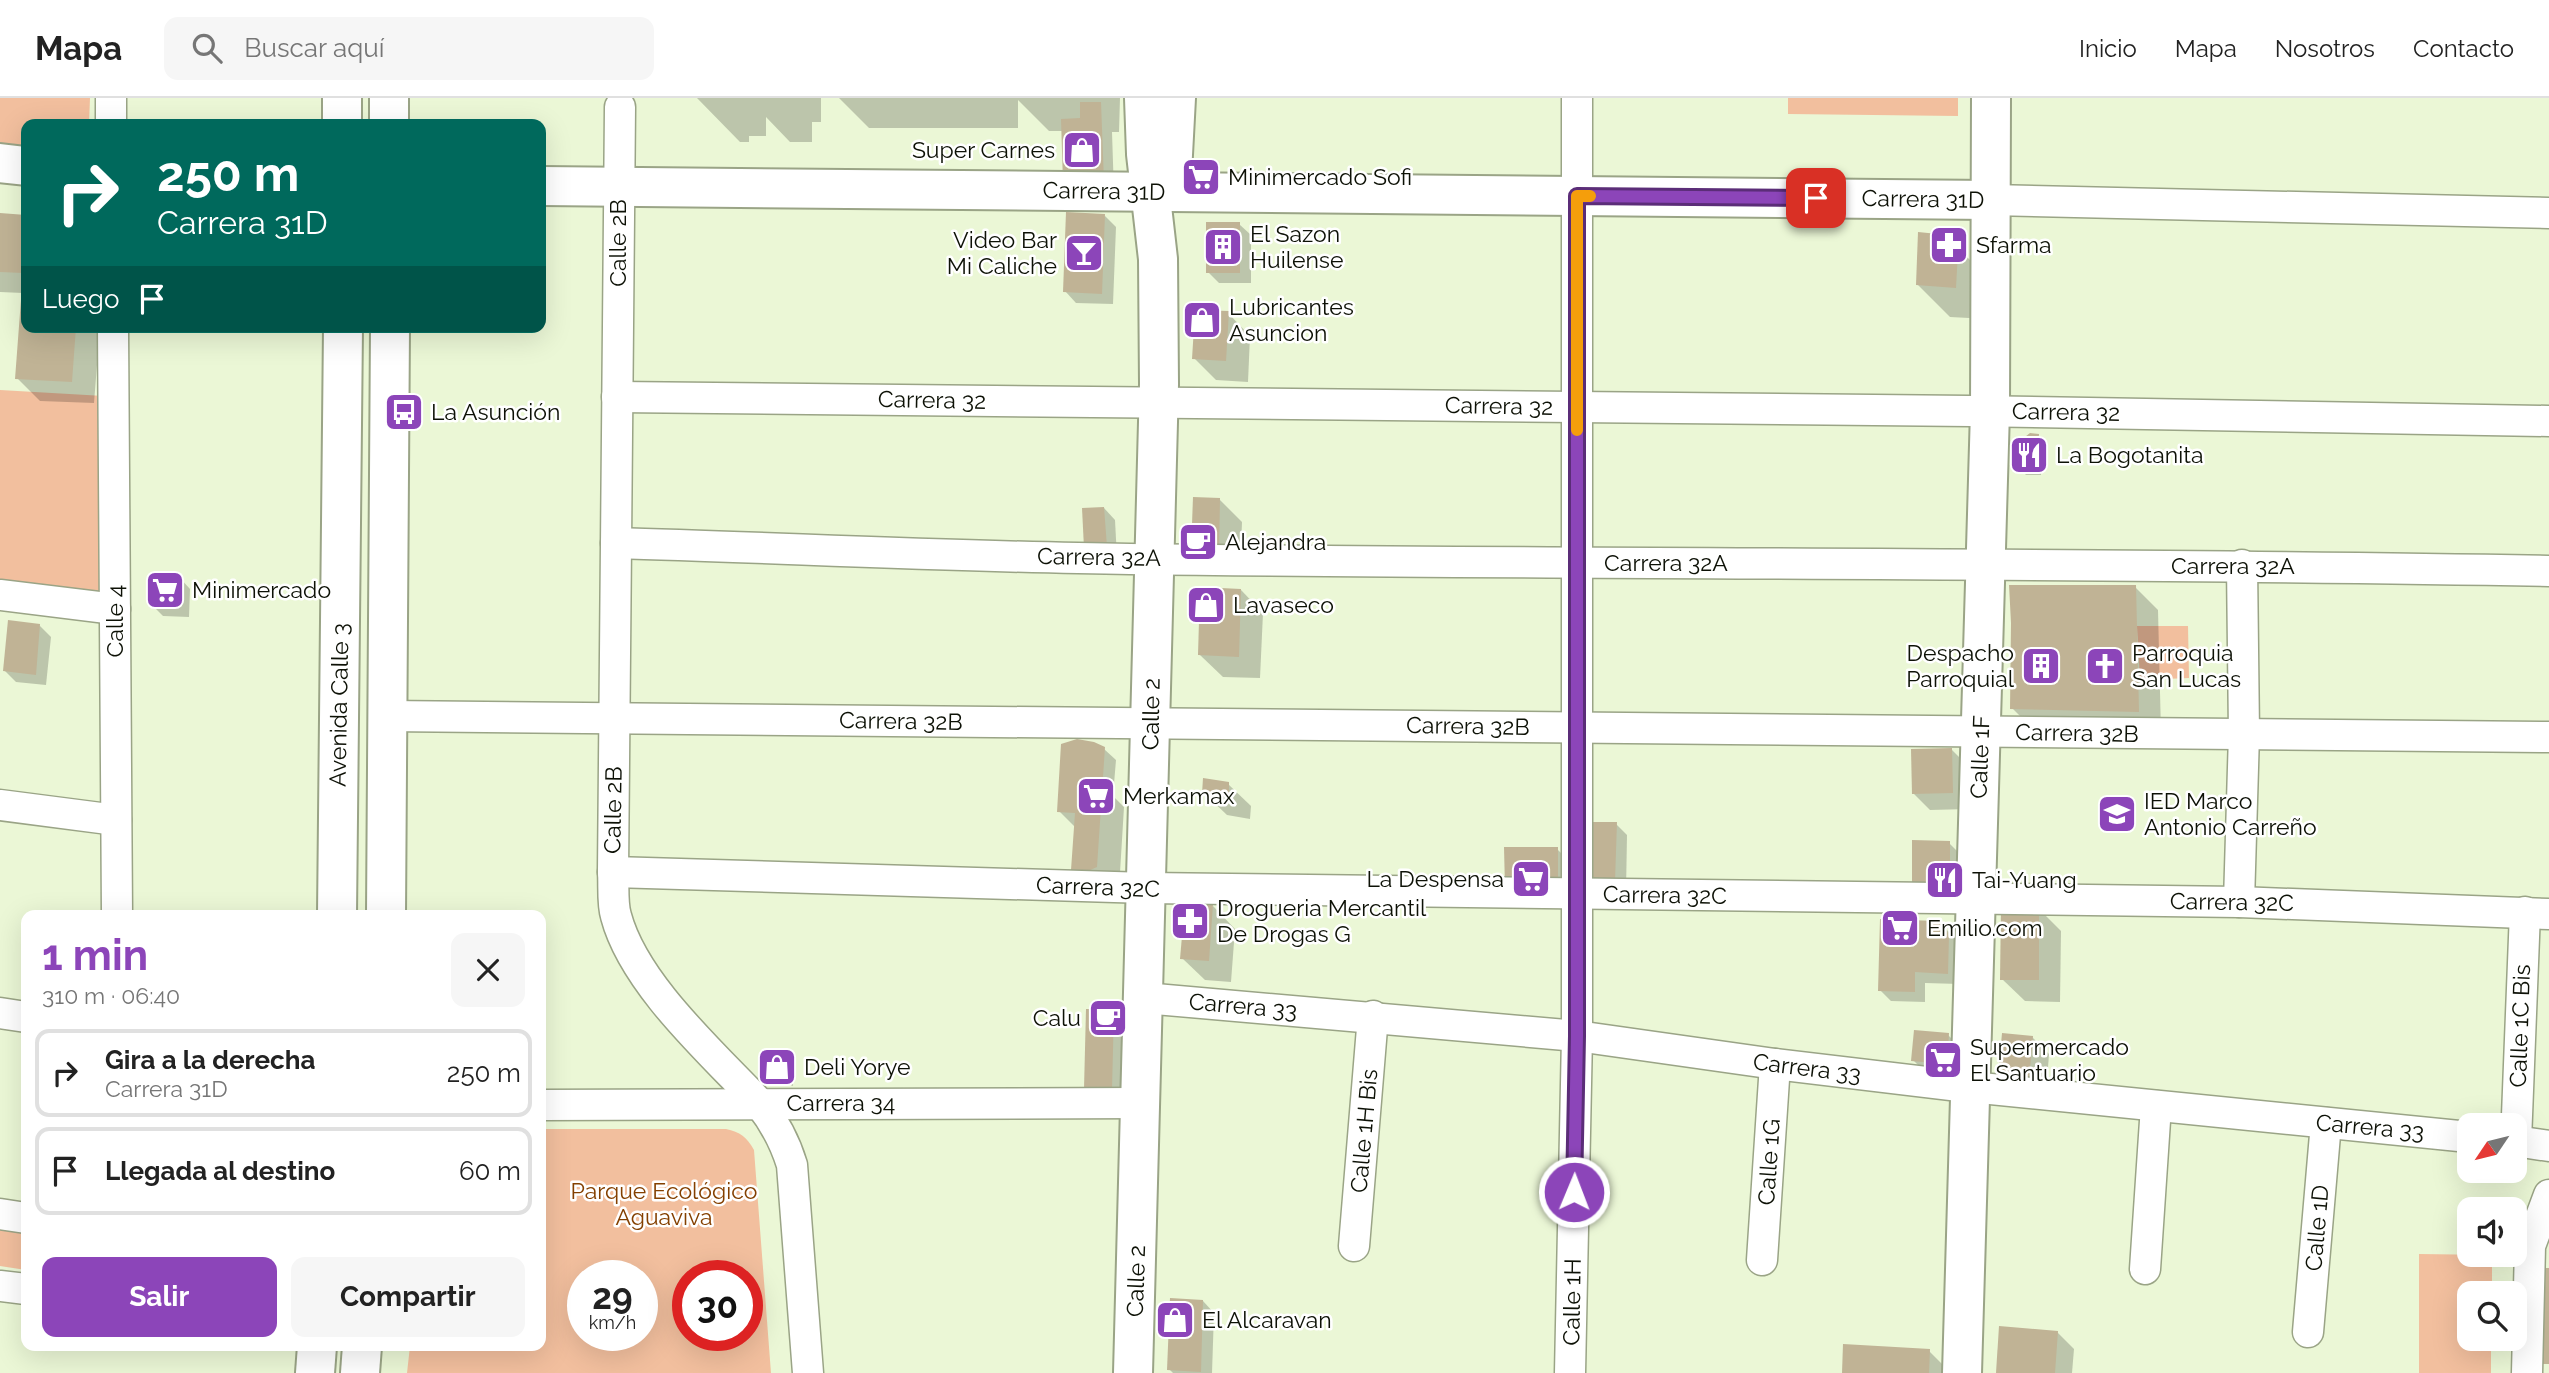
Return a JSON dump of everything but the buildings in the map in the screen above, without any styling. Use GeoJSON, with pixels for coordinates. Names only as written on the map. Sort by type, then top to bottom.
{"type":"FeatureCollection","features":[{"type":"Feature","properties":{"kind":"street"},"geometry":{"type":"LineString","coordinates":[[111,98],[111,119]]}},
{"type":"Feature","properties":{"kind":"street"},"geometry":{"type":"LineString","coordinates":[[342,98],[342,119]]}},
{"type":"Feature","properties":{"kind":"street"},"geometry":{"type":"LineString","coordinates":[[389,98],[389,119]]}},
{"type":"Feature","properties":{"kind":"street","name":"Calle 2"},"geometry":{"type":"LineString","coordinates":[[1144,98],[1144,136],[1161,191]]}},
{"type":"Feature","properties":{"kind":"street","name":"Calle 2"},"geometry":{"type":"LineString","coordinates":[[1133,1373],[1159,402],[1158,259],[1161,191],[1176,98]]}},
{"type":"Feature","properties":{"kind":"street","name":"Calle 1H"},"geometry":{"type":"LineString","coordinates":[[1570,1373],[1577,1036],[1577,98]]}},
{"type":"Feature","properties":{"kind":"street","name":"Calle 1F"},"geometry":{"type":"LineString","coordinates":[[1962,1373],[1990,411],[1991,98]]}},
{"type":"Feature","properties":{"kind":"street","name":"Calle 2B"},"geometry":{"type":"LineString","coordinates":[[620,107],[613,872],[615,915],[631,952],[651,984],[775,1124],[792,1165],[808,1373]]}},
{"type":"Feature","properties":{"kind":"street"},"geometry":{"type":"LineString","coordinates":[[0,163],[21,165]]}},
{"type":"Feature","properties":{"kind":"street","name":"Carrera 31D"},"geometry":{"type":"LineString","coordinates":[[546,186],[1991,200],[2549,213]]}},
{"type":"Feature","properties":{"kind":"street","name":"Calle 4"},"geometry":{"type":"LineString","coordinates":[[113,333],[117,910]]}},
{"type":"Feature","properties":{"kind":"street","name":"Avenida Calle 3"},"geometry":{"type":"LineString","coordinates":[[337,910],[343,333]]}},
{"type":"Feature","properties":{"kind":"street","name":"Avenida Calle 3"},"geometry":{"type":"LineString","coordinates":[[386,910],[390,333]]}},
{"type":"Feature","properties":{"kind":"street","name":"Carrera 32"},"geometry":{"type":"LineString","coordinates":[[617,397],[1990,411],[2549,421]]}},
{"type":"Feature","properties":{"kind":"street","name":"Carrera 32A"},"geometry":{"type":"LineString","coordinates":[[616,543],[1155,559],[1986,566],[2242,565],[2549,571]]}},
{"type":"Feature","properties":{"kind":"street"},"geometry":{"type":"LineString","coordinates":[[2239,902],[2244,734],[2242,565]]}},
{"type":"Feature","properties":{"kind":"street"},"geometry":{"type":"LineString","coordinates":[[0,595],[115,609]]}},
{"type":"Feature","properties":{"kind":"street","name":"Carrera 32B"},"geometry":{"type":"LineString","coordinates":[[387,716],[2549,737]]}},
{"type":"Feature","properties":{"kind":"street"},"geometry":{"type":"LineString","coordinates":[[0,805],[116,820]]}},
{"type":"Feature","properties":{"kind":"street","name":"Carrera 32C"},"geometry":{"type":"LineString","coordinates":[[613,872],[1147,888],[2239,902],[2537,913]]}},
{"type":"Feature","properties":{"kind":"street","name":"Calle 1C Bis"},"geometry":{"type":"LineString","coordinates":[[2518,1113],[2537,913]]}},
{"type":"Feature","properties":{"kind":"street","name":"Carrera 33"},"geometry":{"type":"LineString","coordinates":[[1144,998],[1577,1036],[1775,1065],[2326,1124],[2457,1135]]}},
{"type":"Feature","properties":{"kind":"street"},"geometry":{"type":"LineString","coordinates":[[0,1013],[21,1016]]}},
{"type":"Feature","properties":{"kind":"street","name":"Calle 1H Bis"},"geometry":{"type":"LineString","coordinates":[[1354,1246],[1373,1016]]}},
{"type":"Feature","properties":{"kind":"street","name":"Calle 1G"},"geometry":{"type":"LineString","coordinates":[[1762,1260],[1775,1065]]}},
{"type":"Feature","properties":{"kind":"street","name":"Carrera 34"},"geometry":{"type":"LineString","coordinates":[[546,1105],[1141,1103]]}},
{"type":"Feature","properties":{"kind":"street"},"geometry":{"type":"LineString","coordinates":[[2145,1269],[2157,1106]]}},
{"type":"Feature","properties":{"kind":"street","name":"Calle 1D"},"geometry":{"type":"LineString","coordinates":[[2308,1332],[2326,1124]]}},
{"type":"Feature","properties":{"kind":"street"},"geometry":{"type":"LineString","coordinates":[[2527,1143],[2549,1146]]}},
{"type":"Feature","properties":{"kind":"street"},"geometry":{"type":"LineString","coordinates":[[2527,1373],[2540,1246],[2549,1195]]}},
{"type":"Feature","properties":{"kind":"street"},"geometry":{"type":"LineString","coordinates":[[0,1214],[21,1217]]}},
{"type":"Feature","properties":{"kind":"street"},"geometry":{"type":"LineString","coordinates":[[0,1286],[21,1288]]}},
{"type":"Feature","properties":{"kind":"street"},"geometry":{"type":"LineString","coordinates":[[315,1373],[317,1351]]}},
{"type":"Feature","properties":{"kind":"street"},"geometry":{"type":"LineString","coordinates":[[360,1373],[362,1351]]}},
{"type":"Feature","properties":{"kind":"green space"},"geometry":{"type":"Polygon","coordinates":[[[0,98],[90,98],[89,119],[21,119],[21,146],[0,143],[0,98]]]}},
{"type":"Feature","properties":{"kind":"green space"},"geometry":{"type":"Polygon","coordinates":[[[1788,98],[1958,98],[1958,116],[1788,114],[1788,98]]]}},
{"type":"Feature","properties":{"kind":"green space"},"geometry":{"type":"Polygon","coordinates":[[[0,390],[104,396],[109,597],[0,581],[0,390]]]}},
{"type":"Feature","properties":{"kind":"green space"},"geometry":{"type":"Polygon","coordinates":[[[2137,626],[2188,626],[2189,678],[2140,680],[2137,626]]]}},
{"type":"Feature","properties":{"kind":"green space","name":"Parque Ecológico Aguaviva"},"geometry":{"type":"Polygon","coordinates":[[[546,1129],[726,1129],[746,1138],[754,1150],[762,1260],[672,1260],[672,1351],[763,1351],[763,1268],[771,1373],[407,1373],[409,1351],[546,1351],[546,1129]]]}},
{"type":"Feature","properties":{"kind":"green space"},"geometry":{"type":"Polygon","coordinates":[[[0,1230],[21,1232],[21,1269],[0,1266],[0,1230]]]}},
{"type":"Feature","properties":{"kind":"green space"},"geometry":{"type":"Polygon","coordinates":[[[2419,1254],[2457,1255],[2457,1267],[2492,1267],[2492,1281],[2457,1281],[2457,1351],[2491,1351],[2491,1373],[2419,1373],[2419,1254]]]}},
{"type":"Feature","properties":{"kind":"slow traffic"},"geometry":{"type":"LineString","coordinates":[[1577,430],[1577,196],[1590,196]]}},
{"type":"Feature","properties":{"kind":"place","name":"Super Carnes"},"geometry":{"type":"Point","coordinates":[1082,150]}},
{"type":"Feature","properties":{"kind":"place","name":"Minimercado Sofi"},"geometry":{"type":"Point","coordinates":[1201,177]}},
{"type":"Feature","properties":{"kind":"place","name":"Sfarma"},"geometry":{"type":"Point","coordinates":[1949,245]}},
{"type":"Feature","properties":{"kind":"place","name":"El Sazon Huilense"},"geometry":{"type":"Point","coordinates":[1223,247]}},
{"type":"Feature","properties":{"kind":"place","name":"Video Bar Mi Caliche"},"geometry":{"type":"Point","coordinates":[1084,253]}},
{"type":"Feature","properties":{"kind":"place","name":"Lubricantes Asuncion"},"geometry":{"type":"Point","coordinates":[1202,320]}},
{"type":"Feature","properties":{"kind":"place","name":"La Asunción"},"geometry":{"type":"Point","coordinates":[404,412]}},
{"type":"Feature","properties":{"kind":"place","name":"La Bogotanita"},"geometry":{"type":"Point","coordinates":[2029,455]}},
{"type":"Feature","properties":{"kind":"place","name":"Alejandra"},"geometry":{"type":"Point","coordinates":[1198,542]}},
{"type":"Feature","properties":{"kind":"place","name":"Minimercado"},"geometry":{"type":"Point","coordinates":[165,590]}},
{"type":"Feature","properties":{"kind":"place","name":"Lavaseco"},"geometry":{"type":"Point","coordinates":[1206,605]}},
{"type":"Feature","properties":{"kind":"place","name":"Despacho Parroquial"},"geometry":{"type":"Point","coordinates":[2041,666]}},
{"type":"Feature","properties":{"kind":"place","name":"Parroquia San Lucas"},"geometry":{"type":"Point","coordinates":[2105,666]}},
{"type":"Feature","properties":{"kind":"place","name":"Merkamax"},"geometry":{"type":"Point","coordinates":[1096,796]}},
{"type":"Feature","properties":{"kind":"place","name":"IED Marco Antonio Carreño"},"geometry":{"type":"Point","coordinates":[2117,814]}},
{"type":"Feature","properties":{"kind":"place","name":"La Despensa"},"geometry":{"type":"Point","coordinates":[1531,879]}},
{"type":"Feature","properties":{"kind":"place","name":"Tai-Yuang"},"geometry":{"type":"Point","coordinates":[1945,880]}},
{"type":"Feature","properties":{"kind":"place","name":"Drogueria Mercantil De Drogas G"},"geometry":{"type":"Point","coordinates":[1190,921]}},
{"type":"Feature","properties":{"kind":"place","name":"Emilio.com"},"geometry":{"type":"Point","coordinates":[1900,928]}},
{"type":"Feature","properties":{"kind":"place","name":"Calu"},"geometry":{"type":"Point","coordinates":[1108,1018]}},
{"type":"Feature","properties":{"kind":"place","name":"Supermercado El Santuario"},"geometry":{"type":"Point","coordinates":[1943,1060]}},
{"type":"Feature","properties":{"kind":"place","name":"Deli Yorye"},"geometry":{"type":"Point","coordinates":[777,1067]}},
{"type":"Feature","properties":{"kind":"place","name":"El Alcaravan"},"geometry":{"type":"Point","coordinates":[1175,1320]}},
{"type":"Feature","properties":{"kind":"route"},"geometry":{"type":"LineString","coordinates":[[1574,1192],[1577,1036],[1577,196],[1816,198]]}}]}
